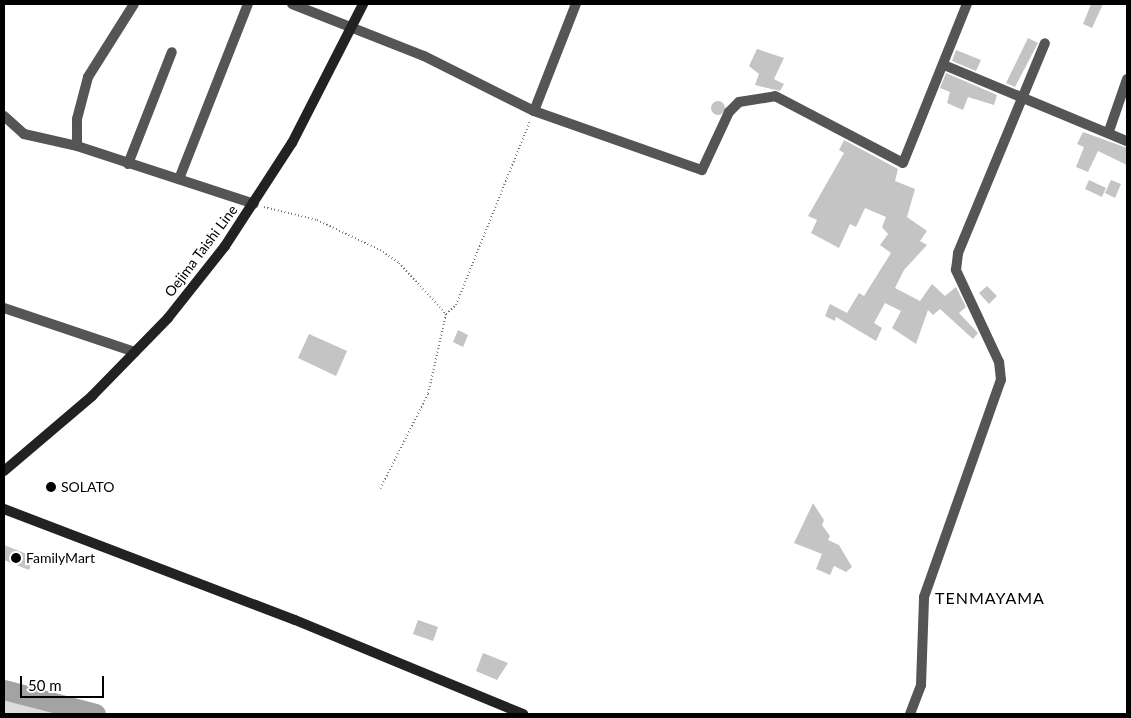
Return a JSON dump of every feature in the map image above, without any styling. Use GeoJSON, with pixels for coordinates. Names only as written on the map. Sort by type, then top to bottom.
{"type":"FeatureCollection","features":[{"type":"Feature","properties":{"kind":"main road","name":"Oejima Taishi Line"},"geometry":{"type":"LineString","coordinates":[[4,471],[54,432],[135,352],[220,253],[254,204],[292,143],[363,4]]}},
{"type":"Feature","properties":{"kind":"main road"},"geometry":{"type":"LineString","coordinates":[[4,509],[286,617],[523,714]]}},
{"type":"Feature","properties":{"kind":"street"},"geometry":{"type":"LineString","coordinates":[[77,146],[77,119],[88,77],[134,4]]}},
{"type":"Feature","properties":{"kind":"street"},"geometry":{"type":"LineString","coordinates":[[179,179],[248,4]]}},
{"type":"Feature","properties":{"kind":"street"},"geometry":{"type":"LineString","coordinates":[[292,4],[352,26],[424,56],[534,111],[702,170],[728,112],[739,102],[775,96],[903,163],[967,4]]}},
{"type":"Feature","properties":{"kind":"street"},"geometry":{"type":"LineString","coordinates":[[534,111],[576,4]]}},
{"type":"Feature","properties":{"kind":"street"},"geometry":{"type":"LineString","coordinates":[[910,714],[921,684],[924,597],[1001,380],[999,362],[956,270],[958,253],[1045,43]]}},
{"type":"Feature","properties":{"kind":"street"},"geometry":{"type":"LineString","coordinates":[[128,164],[172,52]]}},
{"type":"Feature","properties":{"kind":"street"},"geometry":{"type":"LineString","coordinates":[[944,65],[1023,96],[1089,129],[1109,131],[1127,141]]}},
{"type":"Feature","properties":{"kind":"street"},"geometry":{"type":"LineString","coordinates":[[1109,131],[1127,79]]}},
{"type":"Feature","properties":{"kind":"street"},"geometry":{"type":"LineString","coordinates":[[4,116],[24,134],[77,146],[254,204]]}},
{"type":"Feature","properties":{"kind":"street"},"geometry":{"type":"LineString","coordinates":[[4,308],[135,352]]}},
{"type":"Feature","properties":{"kind":"path"},"geometry":{"type":"LineString","coordinates":[[380,489],[428,394],[446,314],[456,305],[534,111]]}},
{"type":"Feature","properties":{"kind":"path"},"geometry":{"type":"LineString","coordinates":[[254,204],[318,220],[380,250],[406,269],[446,314]]}},
{"type":"Feature","properties":{"kind":"shaded area"},"geometry":{"type":"Polygon","coordinates":[[[4,696],[38,697],[93,714],[4,714],[4,696]]]}},
{"type":"Feature","properties":{"kind":"building"},"geometry":{"type":"Polygon","coordinates":[[[1091,4],[1103,4],[1092,28],[1083,24],[1091,4]]]}},
{"type":"Feature","properties":{"kind":"building"},"geometry":{"type":"Polygon","coordinates":[[[1028,38],[1038,43],[1015,87],[1006,83],[1028,38]]]}},
{"type":"Feature","properties":{"kind":"building"},"geometry":{"type":"Polygon","coordinates":[[[757,49],[784,58],[774,79],[784,84],[780,91],[755,85],[759,74],[749,66],[757,49]]]}},
{"type":"Feature","properties":{"kind":"building"},"geometry":{"type":"Polygon","coordinates":[[[956,50],[981,60],[976,71],[952,61],[956,50]]]}},
{"type":"Feature","properties":{"kind":"building"},"geometry":{"type":"Polygon","coordinates":[[[946,73],[997,95],[994,105],[968,97],[963,110],[947,103],[950,92],[940,88],[946,73]]]}},
{"type":"Feature","properties":{"kind":"building"},"geometry":{"type":"Polygon","coordinates":[[[715,101],[721,101],[725,108],[721,115],[715,115],[711,111],[711,105],[715,101]]]}},
{"type":"Feature","properties":{"kind":"building"},"geometry":{"type":"Polygon","coordinates":[[[1083,132],[1127,148],[1127,165],[1098,151],[1088,172],[1076,167],[1084,147],[1077,144],[1083,132]]]}},
{"type":"Feature","properties":{"kind":"building"},"geometry":{"type":"Polygon","coordinates":[[[844,140],[898,169],[895,181],[915,189],[907,217],[927,231],[920,241],[927,245],[904,270],[895,288],[920,301],[932,284],[945,296],[956,287],[966,307],[959,313],[978,333],[973,339],[940,309],[933,315],[928,310],[916,344],[892,328],[901,311],[885,303],[874,323],[882,328],[876,341],[836,317],[835,321],[825,316],[830,304],[847,313],[859,293],[864,296],[891,253],[880,245],[888,234],[882,227],[886,217],[865,208],[856,227],[850,224],[839,248],[811,233],[817,220],[808,216],[844,153],[839,150],[844,140]]]}},
{"type":"Feature","properties":{"kind":"building"},"geometry":{"type":"Polygon","coordinates":[[[1089,180],[1106,188],[1102,197],[1085,189],[1089,180]]]}},
{"type":"Feature","properties":{"kind":"building"},"geometry":{"type":"Polygon","coordinates":[[[1111,180],[1121,184],[1115,198],[1105,193],[1111,180]]]}},
{"type":"Feature","properties":{"kind":"building"},"geometry":{"type":"Polygon","coordinates":[[[987,286],[997,296],[989,304],[979,293],[987,286]]]}},
{"type":"Feature","properties":{"kind":"building"},"geometry":{"type":"Polygon","coordinates":[[[458,330],[468,335],[463,347],[453,342],[458,330]]]}},
{"type":"Feature","properties":{"kind":"building"},"geometry":{"type":"Polygon","coordinates":[[[309,334],[347,351],[336,376],[298,358],[309,334]]]}},
{"type":"Feature","properties":{"kind":"building"},"geometry":{"type":"Polygon","coordinates":[[[813,503],[824,520],[822,525],[830,536],[828,540],[839,545],[852,567],[846,572],[834,566],[830,575],[816,569],[822,554],[794,543],[813,503]]]}},
{"type":"Feature","properties":{"kind":"building"},"geometry":{"type":"Polygon","coordinates":[[[4,545],[34,557],[29,570],[4,560],[4,545]]]}},
{"type":"Feature","properties":{"kind":"building"},"geometry":{"type":"Polygon","coordinates":[[[418,620],[438,627],[433,641],[413,634],[418,620]]]}},
{"type":"Feature","properties":{"kind":"building"},"geometry":{"type":"Polygon","coordinates":[[[483,653],[508,663],[497,680],[476,671],[483,653]]]}},
{"type":"Feature","properties":{"kind":"waterway"},"geometry":{"type":"LineString","coordinates":[[4,690],[96,714]]}},
{"type":"Feature","properties":{"kind":"place","name":"SOLATO"},"geometry":{"type":"Point","coordinates":[51,487]}},
{"type":"Feature","properties":{"kind":"place","name":"FamilyMart"},"geometry":{"type":"Point","coordinates":[16,558]}},
{"type":"Feature","properties":{"kind":"district","name":"TENMAYAMA"},"geometry":{"type":"Point","coordinates":[990,598]}}]}
